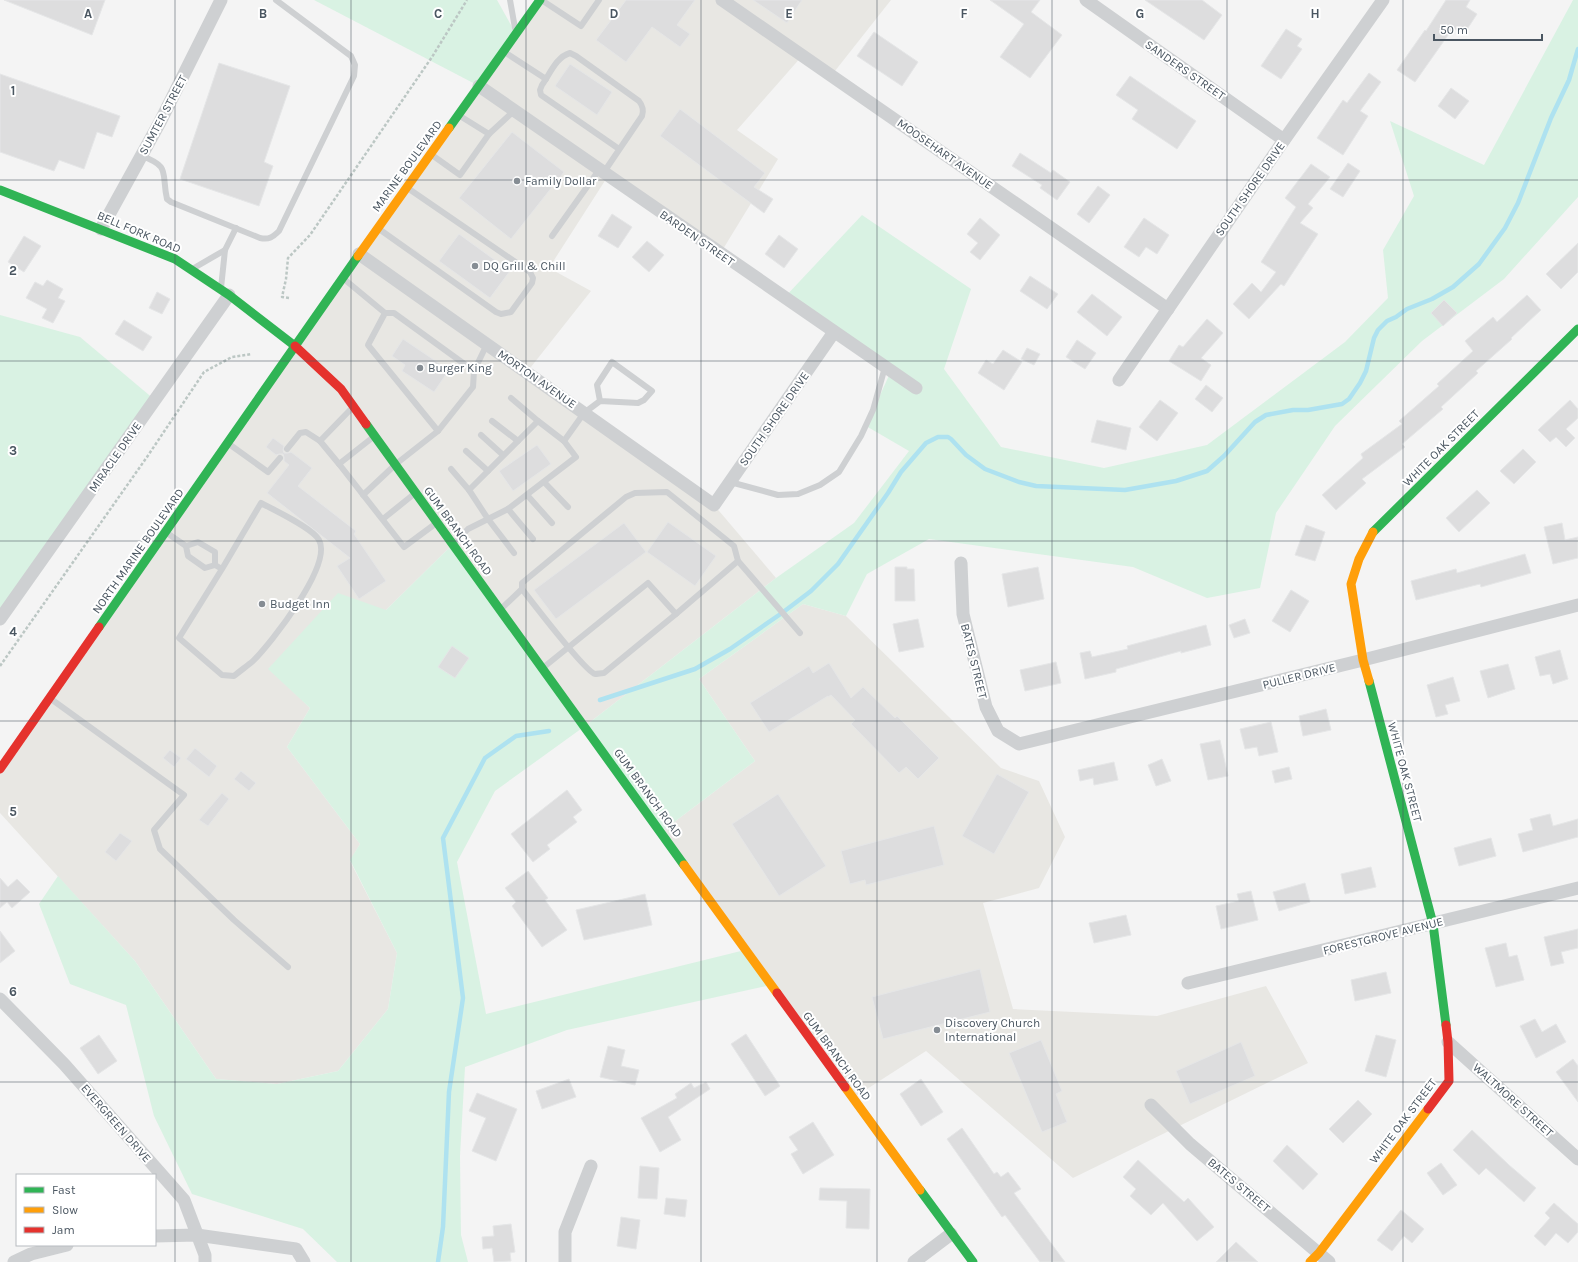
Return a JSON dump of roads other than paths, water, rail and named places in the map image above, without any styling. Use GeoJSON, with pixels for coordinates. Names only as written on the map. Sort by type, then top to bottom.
{"type":"FeatureCollection","features":[{"type":"Feature","properties":{"kind":"main road","name":"MARINE BOULEVARD"},"geometry":{"type":"LineString","coordinates":[[295,346],[541,0]]}},
{"type":"Feature","properties":{"kind":"main road","name":"BELL FORK ROAD"},"geometry":{"type":"LineString","coordinates":[[0,190],[101,229],[175,260],[225,292],[295,346]]}},
{"type":"Feature","properties":{"kind":"main road","name":"WHITE OAK STREET"},"geometry":{"type":"LineString","coordinates":[[1314,1257],[1449,1081],[1448,1042],[1433,924],[1363,660],[1351,584],[1359,559],[1371,534],[1578,329]]}},
{"type":"Feature","properties":{"kind":"main road","name":"GUM BRANCH ROAD"},"geometry":{"type":"LineString","coordinates":[[295,346],[341,389],[354,406],[951,1234],[973,1262]]}},
{"type":"Feature","properties":{"kind":"main road","name":"NORTH MARINE BOULEVARD"},"geometry":{"type":"LineString","coordinates":[[0,769],[295,346]]}},
{"type":"Feature","properties":{"kind":"street","name":"SUMTER STREET"},"geometry":{"type":"LineString","coordinates":[[101,229],[160,122],[221,0]]}},
{"type":"Feature","properties":{"kind":"street","name":"MOOSEHART AVENUE"},"geometry":{"type":"LineString","coordinates":[[722,0],[1168,309]]}},
{"type":"Feature","properties":{"kind":"street","name":"SANDERS STREET"},"geometry":{"type":"LineString","coordinates":[[1086,0],[1284,140]]}},
{"type":"Feature","properties":{"kind":"street","name":"SOUTH SHORE DRIVE"},"geometry":{"type":"LineString","coordinates":[[1119,380],[1284,140],[1383,0]]}},
{"type":"Feature","properties":{"kind":"street","name":"BARDEN STREET"},"geometry":{"type":"LineString","coordinates":[[479,86],[916,388]]}},
{"type":"Feature","properties":{"kind":"street","name":"MORTON AVENUE"},"geometry":{"type":"LineString","coordinates":[[360,254],[714,505]]}},
{"type":"Feature","properties":{"kind":"street","name":"MIRACLE DRIVE"},"geometry":{"type":"LineString","coordinates":[[0,619],[225,292]]}},
{"type":"Feature","properties":{"kind":"street","name":"SOUTH SHORE DRIVE"},"geometry":{"type":"LineString","coordinates":[[714,505],[834,332]]}},
{"type":"Feature","properties":{"kind":"street","name":"BATES STREET"},"geometry":{"type":"LineString","coordinates":[[961,563],[963,614],[986,707],[998,731],[1020,744]]}},
{"type":"Feature","properties":{"kind":"street","name":"PULLER DRIVE"},"geometry":{"type":"LineString","coordinates":[[1020,744],[1363,660],[1578,605]]}},
{"type":"Feature","properties":{"kind":"street","name":"FORESTGROVE AVENUE"},"geometry":{"type":"LineString","coordinates":[[1188,983],[1578,888]]}},
{"type":"Feature","properties":{"kind":"street","name":"EVERGREEN DRIVE"},"geometry":{"type":"LineString","coordinates":[[0,999],[64,1064],[184,1200],[205,1255],[205,1262]]}},
{"type":"Feature","properties":{"kind":"street","name":"WALTMORE STREET"},"geometry":{"type":"LineString","coordinates":[[1448,1042],[1578,1159]]}},
{"type":"Feature","properties":{"kind":"street","name":"BATES STREET"},"geometry":{"type":"LineString","coordinates":[[1151,1105],[1190,1144],[1314,1257],[1329,1262]]}},
{"type":"Feature","properties":{"kind":"street"},"geometry":{"type":"LineString","coordinates":[[565,1262],[565,1232],[591,1166]]}},
{"type":"Feature","properties":{"kind":"street"},"geometry":{"type":"LineString","coordinates":[[914,1262],[951,1234]]}},
{"type":"Feature","properties":{"kind":"street"},"geometry":{"type":"LineString","coordinates":[[156,1236],[197,1235],[296,1249],[304,1262]]}},
{"type":"Feature","properties":{"kind":"street"},"geometry":{"type":"LineString","coordinates":[[14,1262],[31,1254],[63,1246]]}},
{"type":"Feature","properties":{"kind":"lane"},"geometry":{"type":"LineString","coordinates":[[142,156],[161,165],[164,173],[167,199],[171,202],[267,239],[274,237],[279,231],[354,76],[355,65],[351,56],[276,0]]}},
{"type":"Feature","properties":{"kind":"lane"},"geometry":{"type":"LineString","coordinates":[[510,0],[516,34]]}},
{"type":"Feature","properties":{"kind":"lane"},"geometry":{"type":"LineString","coordinates":[[541,0],[581,26],[599,0]]}},
{"type":"Feature","properties":{"kind":"lane"},"geometry":{"type":"LineString","coordinates":[[504,51],[546,79]]}},
{"type":"Feature","properties":{"kind":"lane"},"geometry":{"type":"LineString","coordinates":[[552,236],[619,149],[644,111],[639,101],[570,53],[560,58],[540,90],[541,95],[619,149]]}},
{"type":"Feature","properties":{"kind":"lane"},"geometry":{"type":"LineString","coordinates":[[431,154],[460,175],[489,134],[515,110]]}},
{"type":"Feature","properties":{"kind":"lane"},"geometry":{"type":"LineString","coordinates":[[459,115],[489,134]]}},
{"type":"Feature","properties":{"kind":"lane"},"geometry":{"type":"LineString","coordinates":[[378,228],[496,312],[501,314],[511,312],[532,283],[530,272],[407,188]]}},
{"type":"Feature","properties":{"kind":"lane"},"geometry":{"type":"LineString","coordinates":[[225,292],[225,250],[236,228]]}},
{"type":"Feature","properties":{"kind":"lane"},"geometry":{"type":"LineString","coordinates":[[190,270],[225,250]]}},
{"type":"Feature","properties":{"kind":"lane"},"geometry":{"type":"LineString","coordinates":[[342,278],[385,313],[394,313],[474,371]]}},
{"type":"Feature","properties":{"kind":"lane"},"geometry":{"type":"LineString","coordinates":[[385,313],[368,345],[438,431]]}},
{"type":"Feature","properties":{"kind":"lane"},"geometry":{"type":"LineString","coordinates":[[363,495],[396,464],[438,431],[473,387],[474,371],[487,344]]}},
{"type":"Feature","properties":{"kind":"lane"},"geometry":{"type":"LineString","coordinates":[[564,441],[584,413],[600,401],[638,403],[644,400],[652,391],[612,362],[597,385],[600,401]]}},
{"type":"Feature","properties":{"kind":"lane"},"geometry":{"type":"LineString","coordinates":[[730,482],[778,495],[798,494],[820,485],[839,472],[861,436],[873,410],[885,367]]}},
{"type":"Feature","properties":{"kind":"lane"},"geometry":{"type":"LineString","coordinates":[[453,544],[468,529],[508,509],[576,457],[564,441],[511,398]]}},
{"type":"Feature","properties":{"kind":"lane"},"geometry":{"type":"LineString","coordinates":[[320,441],[354,406]]}},
{"type":"Feature","properties":{"kind":"lane"},"geometry":{"type":"LineString","coordinates":[[492,421],[518,441]]}},
{"type":"Feature","properties":{"kind":"lane"},"geometry":{"type":"LineString","coordinates":[[469,490],[538,421]]}},
{"type":"Feature","properties":{"kind":"lane"},"geometry":{"type":"LineString","coordinates":[[287,449],[300,433],[306,432],[320,441],[404,547],[437,522]]}},
{"type":"Feature","properties":{"kind":"lane"},"geometry":{"type":"LineString","coordinates":[[481,435],[503,456]]}},
{"type":"Feature","properties":{"kind":"lane"},"geometry":{"type":"LineString","coordinates":[[339,464],[375,436]]}},
{"type":"Feature","properties":{"kind":"lane"},"geometry":{"type":"LineString","coordinates":[[228,443],[268,472],[280,458]]}},
{"type":"Feature","properties":{"kind":"lane"},"geometry":{"type":"LineString","coordinates":[[466,451],[488,471]]}},
{"type":"Feature","properties":{"kind":"lane"},"geometry":{"type":"LineString","coordinates":[[451,469],[469,490],[488,519],[514,553]]}},
{"type":"Feature","properties":{"kind":"lane"},"geometry":{"type":"LineString","coordinates":[[544,482],[568,507]]}},
{"type":"Feature","properties":{"kind":"lane"},"geometry":{"type":"LineString","coordinates":[[383,519],[416,492]]}},
{"type":"Feature","properties":{"kind":"lane"},"geometry":{"type":"LineString","coordinates":[[738,561],[604,673],[595,674],[589,670],[522,590],[522,583],[626,496],[635,493],[667,492],[734,546],[738,561],[800,633]]}},
{"type":"Feature","properties":{"kind":"lane"},"geometry":{"type":"LineString","coordinates":[[527,495],[552,523]]}},
{"type":"Feature","properties":{"kind":"lane"},"geometry":{"type":"LineString","coordinates":[[261,502],[312,531],[319,539],[322,547],[318,567],[297,607],[253,661],[234,676],[222,675],[179,638],[222,569],[261,502]]}},
{"type":"Feature","properties":{"kind":"lane"},"geometry":{"type":"LineString","coordinates":[[508,509],[532,539]]}},
{"type":"Feature","properties":{"kind":"lane"},"geometry":{"type":"LineString","coordinates":[[165,532],[186,546],[188,556],[205,568],[215,565],[222,569]]}},
{"type":"Feature","properties":{"kind":"lane"},"geometry":{"type":"LineString","coordinates":[[186,546],[198,542],[215,552],[215,565]]}},
{"type":"Feature","properties":{"kind":"lane"},"geometry":{"type":"LineString","coordinates":[[543,668],[648,583],[676,614]]}},
{"type":"Feature","properties":{"kind":"lane"},"geometry":{"type":"LineString","coordinates":[[500,609],[522,590]]}},
{"type":"Feature","properties":{"kind":"lane"},"geometry":{"type":"LineString","coordinates":[[50,698],[184,794],[154,830],[160,849],[234,920],[288,967]]}},
{"type":"Feature","properties":{"kind":"waterway"},"geometry":{"type":"LineString","coordinates":[[600,700],[695,669],[730,649],[811,591],[838,564],[901,472],[926,443],[938,437],[948,437],[951,439],[966,455],[985,469],[1019,482],[1036,486],[1125,490],[1176,481],[1207,471],[1224,456],[1255,422],[1266,415],[1342,404],[1349,399],[1366,371],[1374,338],[1378,330],[1387,321],[1396,317],[1407,309],[1432,299],[1453,287],[1479,264],[1505,228],[1518,203],[1551,118],[1569,80],[1578,49]]}},
{"type":"Feature","properties":{"kind":"waterway"},"geometry":{"type":"LineString","coordinates":[[438,1262],[443,1227],[449,1092],[463,998],[443,838],[485,758],[516,736],[549,731]]}},
{"type":"Feature","properties":{"kind":"place","name":"Family Dollar"},"geometry":{"type":"Point","coordinates":[517,181]}},
{"type":"Feature","properties":{"kind":"place","name":"DQ Grill & Chill"},"geometry":{"type":"Point","coordinates":[475,266]}},
{"type":"Feature","properties":{"kind":"place","name":"Burger King"},"geometry":{"type":"Point","coordinates":[420,368]}},
{"type":"Feature","properties":{"kind":"place","name":"Budget Inn"},"geometry":{"type":"Point","coordinates":[262,604]}},
{"type":"Feature","properties":{"kind":"place","name":"Discovery Church International"},"geometry":{"type":"Point","coordinates":[937,1030]}}]}
